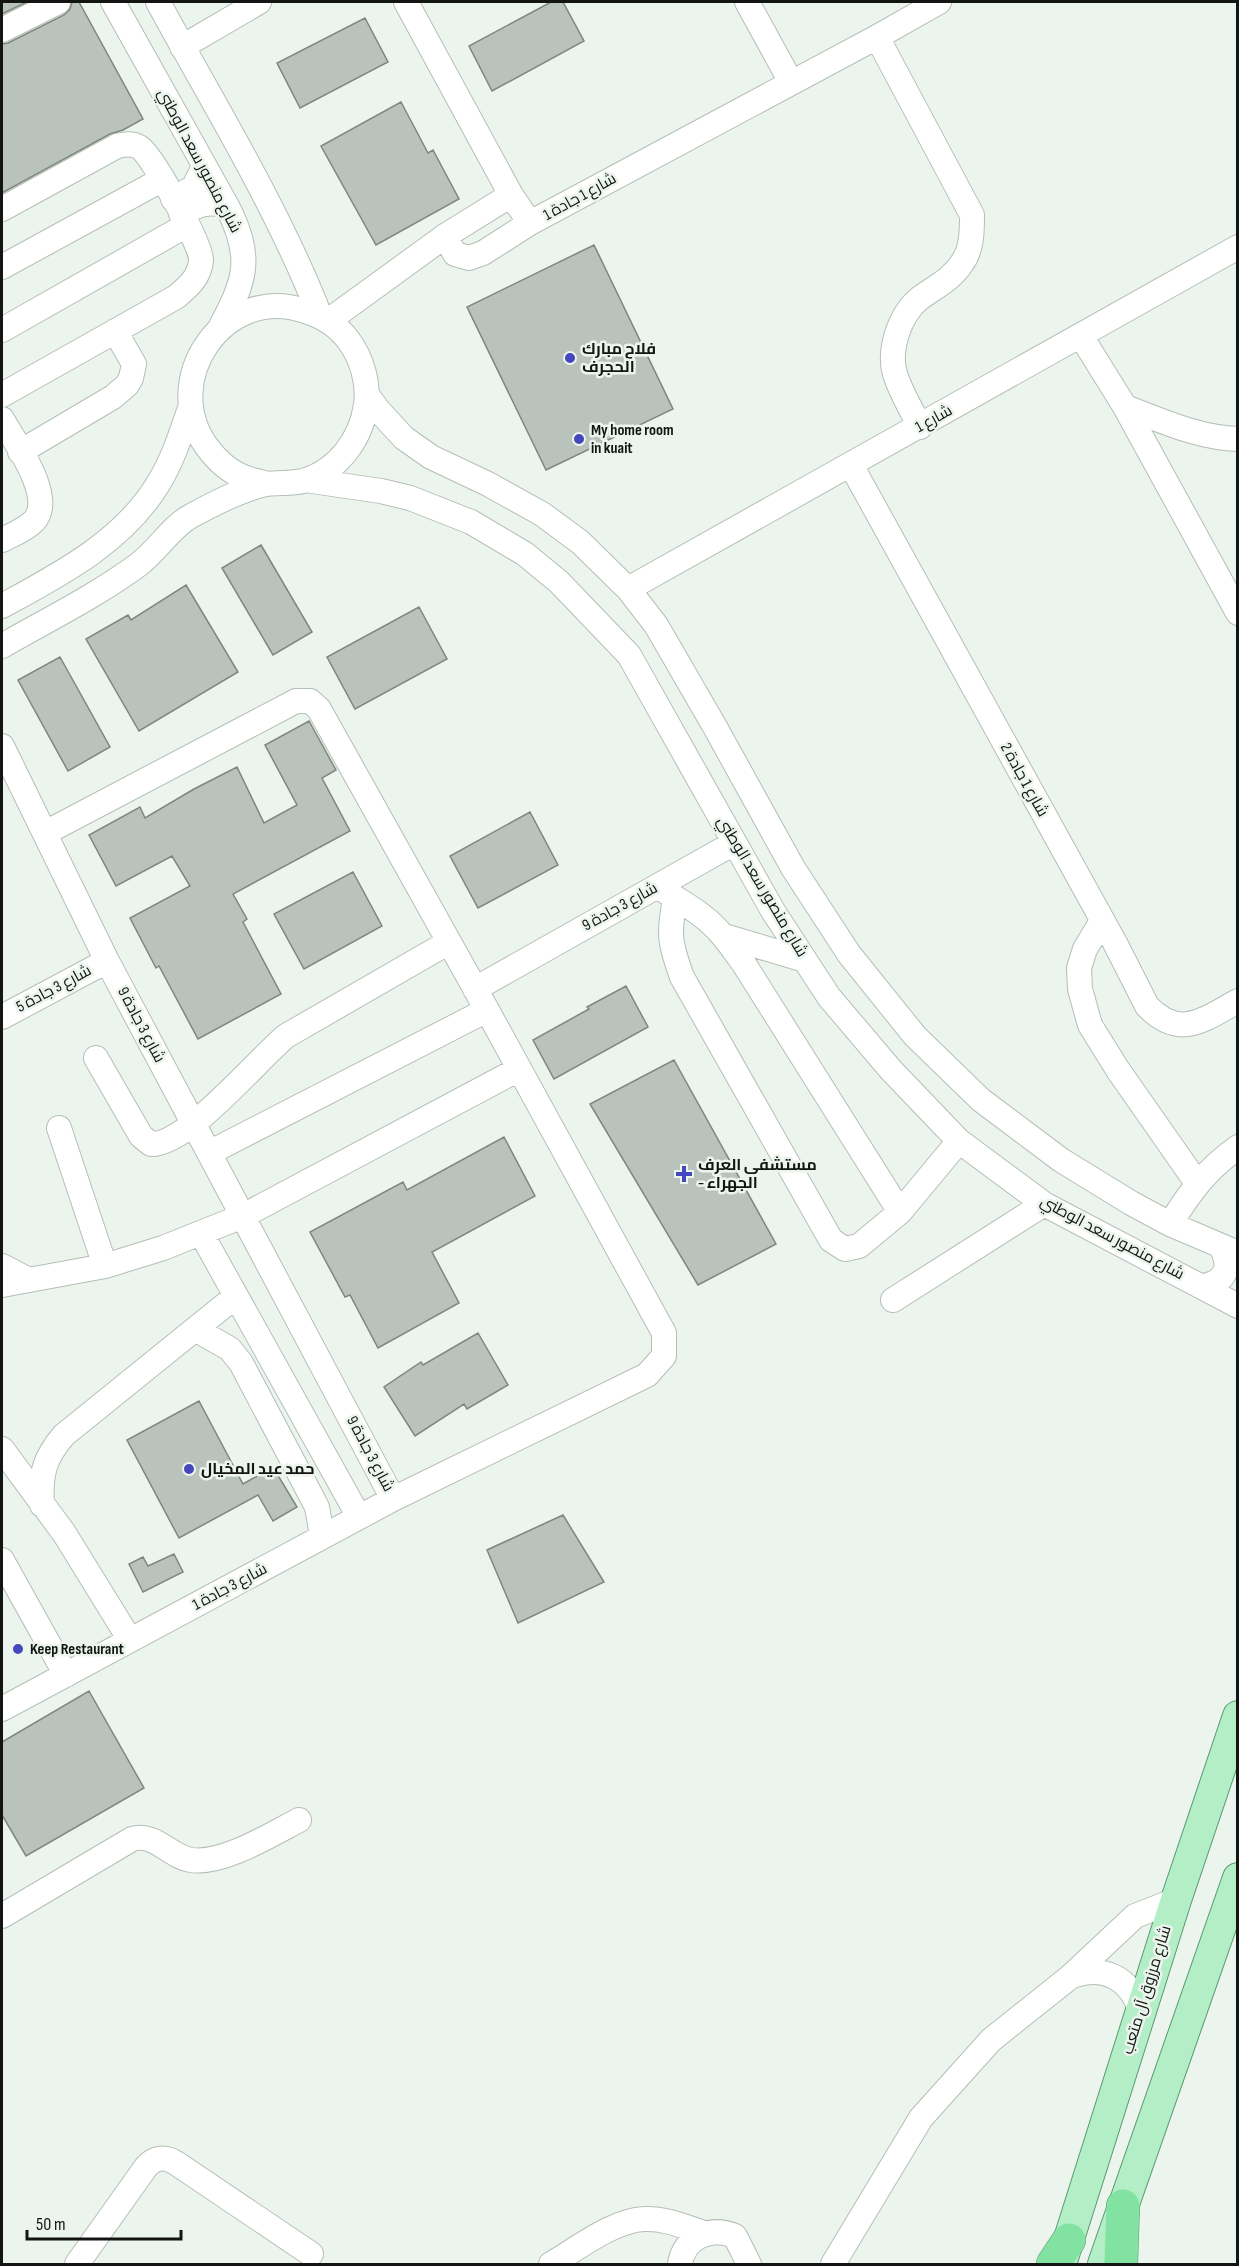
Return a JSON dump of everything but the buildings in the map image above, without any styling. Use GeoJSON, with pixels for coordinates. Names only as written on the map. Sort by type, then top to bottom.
{"type":"FeatureCollection","features":[{"type":"Feature","properties":{"kind":"highway"},"geometry":{"type":"LineString","coordinates":[[1121,2265],[1123,2206]]}},
{"type":"Feature","properties":{"kind":"main road","name":"شارع مرزوق آل متعب"},"geometry":{"type":"LineString","coordinates":[[1060,2256],[1238,1716]]}},
{"type":"Feature","properties":{"kind":"main road"},"geometry":{"type":"LineString","coordinates":[[1103,2265],[1238,1878]]}},
{"type":"Feature","properties":{"kind":"street"},"geometry":{"type":"LineString","coordinates":[[2,30],[58,2]]}},
{"type":"Feature","properties":{"kind":"street","name":"شارع منصور سعد الوطني"},"geometry":{"type":"LineString","coordinates":[[113,2],[227,206],[239,235],[244,256],[244,274],[235,300],[221,326]]}},
{"type":"Feature","properties":{"kind":"street"},"geometry":{"type":"LineString","coordinates":[[158,2],[272,210],[324,318]]}},
{"type":"Feature","properties":{"kind":"street"},"geometry":{"type":"LineString","coordinates":[[183,47],[259,2]]}},
{"type":"Feature","properties":{"kind":"street","name":"شارع 1 جادة 1"},"geometry":{"type":"LineString","coordinates":[[406,2],[511,195],[530,224],[939,2]]}},
{"type":"Feature","properties":{"kind":"street"},"geometry":{"type":"LineString","coordinates":[[747,2],[791,82]]}},
{"type":"Feature","properties":{"kind":"street"},"geometry":{"type":"LineString","coordinates":[[877,37],[972,215],[971,238],[963,262],[944,283],[919,299],[903,319],[894,347],[895,376],[920,427]]}},
{"type":"Feature","properties":{"kind":"street"},"geometry":{"type":"LineString","coordinates":[[2,209],[117,146],[124,144],[138,146],[144,151],[176,204],[201,254],[196,278],[176,297],[2,395]]}},
{"type":"Feature","properties":{"kind":"street"},"geometry":{"type":"LineString","coordinates":[[2,330],[176,204],[198,183],[204,166]]}},
{"type":"Feature","properties":{"kind":"street"},"geometry":{"type":"LineString","coordinates":[[324,318],[445,236],[511,195]]}},
{"type":"Feature","properties":{"kind":"street"},"geometry":{"type":"LineString","coordinates":[[2,267],[176,204],[218,203],[227,206]]}},
{"type":"Feature","properties":{"kind":"street"},"geometry":{"type":"LineString","coordinates":[[445,236],[455,254],[469,258],[483,253],[530,224]]}},
{"type":"Feature","properties":{"kind":"street","name":"شارع 1"},"geometry":{"type":"LineString","coordinates":[[628,589],[1238,247]]}},
{"type":"Feature","properties":{"kind":"street"},"geometry":{"type":"LineString","coordinates":[[2,606],[93,553],[131,518],[162,477],[175,453],[190,408],[191,378],[202,350],[221,326],[244,313],[269,306],[295,307],[324,318],[349,340],[363,366],[367,395],[363,423],[350,448],[330,467],[305,480],[287,484],[267,484],[240,476],[216,459],[199,436],[190,408]]}},
{"type":"Feature","properties":{"kind":"street"},"geometry":{"type":"LineString","coordinates":[[21,452],[113,397],[127,385],[134,364],[115,331]]}},
{"type":"Feature","properties":{"kind":"street"},"geometry":{"type":"LineString","coordinates":[[1081,336],[1125,407],[1238,612]]}},
{"type":"Feature","properties":{"kind":"street"},"geometry":{"type":"LineString","coordinates":[[367,395],[404,438],[431,457],[488,484],[542,514],[580,542],[628,589],[656,625],[793,868],[849,954],[915,1036],[981,1100],[1052,1154],[1131,1203],[1170,1224],[1229,1250],[1223,1277],[1214,1284],[1204,1286]]}},
{"type":"Feature","properties":{"kind":"street"},"geometry":{"type":"LineString","coordinates":[[1125,407],[1185,429],[1220,438],[1238,439]]}},
{"type":"Feature","properties":{"kind":"street"},"geometry":{"type":"LineString","coordinates":[[2,419],[39,489],[40,508],[33,522],[2,540]]}},
{"type":"Feature","properties":{"kind":"street","name":"شارع 1 جادة 2"},"geometry":{"type":"LineString","coordinates":[[850,465],[1147,1006],[1163,1019],[1173,1023],[1194,1024],[1238,1001]]}},
{"type":"Feature","properties":{"kind":"street","name":"شارع منصور سعد الوطني"},"geometry":{"type":"LineString","coordinates":[[305,480],[381,491],[410,498],[471,522],[525,554],[559,582],[629,654],[773,911],[830,997],[891,1070],[959,1141],[1044,1204],[1238,1305]]}},
{"type":"Feature","properties":{"kind":"street"},"geometry":{"type":"LineString","coordinates":[[2,646],[140,564],[189,517],[223,500],[267,484]]}},
{"type":"Feature","properties":{"kind":"street","name":"شارع 3 جادة 9"},"geometry":{"type":"LineString","coordinates":[[2,746],[107,961],[393,1498],[647,1375],[664,1356],[664,1333],[319,709],[310,701],[296,701],[45,833]]}},
{"type":"Feature","properties":{"kind":"street","name":"شارع 3 جادة 9"},"geometry":{"type":"LineString","coordinates":[[481,999],[667,893],[734,843]]}},
{"type":"Feature","properties":{"kind":"street"},"geometry":{"type":"LineString","coordinates":[[667,893],[700,915],[724,936],[744,964],[900,1212]]}},
{"type":"Feature","properties":{"kind":"street"},"geometry":{"type":"LineString","coordinates":[[667,893],[673,952],[682,977],[831,1240],[845,1249],[859,1246],[900,1212],[959,1141]]}},
{"type":"Feature","properties":{"kind":"street"},"geometry":{"type":"LineString","coordinates":[[1102,921],[1085,949],[1079,968],[1080,989],[1090,1025],[1118,1070],[1197,1184]]}},
{"type":"Feature","properties":{"kind":"street"},"geometry":{"type":"LineString","coordinates":[[724,936],[805,960]]}},
{"type":"Feature","properties":{"kind":"street"},"geometry":{"type":"LineString","coordinates":[[96,1058],[145,1141],[151,1144],[163,1142],[194,1124],[286,1036],[449,942]]}},
{"type":"Feature","properties":{"kind":"street","name":"شارع 3 جادة 5"},"geometry":{"type":"LineString","coordinates":[[2,1017],[107,961]]}},
{"type":"Feature","properties":{"kind":"street"},"geometry":{"type":"LineString","coordinates":[[209,1153],[481,999]]}},
{"type":"Feature","properties":{"kind":"street"},"geometry":{"type":"LineString","coordinates":[[2,1285],[105,1266],[163,1248],[243,1216],[519,1069]]}},
{"type":"Feature","properties":{"kind":"street"},"geometry":{"type":"LineString","coordinates":[[59,1128],[105,1266]]}},
{"type":"Feature","properties":{"kind":"street"},"geometry":{"type":"LineString","coordinates":[[1170,1224],[1197,1184],[1216,1162],[1238,1147]]}},
{"type":"Feature","properties":{"kind":"street"},"geometry":{"type":"LineString","coordinates":[[893,1300],[1044,1204]]}},
{"type":"Feature","properties":{"kind":"street"},"geometry":{"type":"LineString","coordinates":[[201,1233],[359,1517]]}},
{"type":"Feature","properties":{"kind":"street"},"geometry":{"type":"LineString","coordinates":[[2,1266],[29,1280]]}},
{"type":"Feature","properties":{"kind":"street"},"geometry":{"type":"LineString","coordinates":[[42,1504],[40,1484],[44,1466],[51,1449],[64,1435],[236,1296]]}},
{"type":"Feature","properties":{"kind":"street"},"geometry":{"type":"LineString","coordinates":[[195,1329],[230,1349],[241,1363],[317,1507],[322,1536]]}},
{"type":"Feature","properties":{"kind":"street"},"geometry":{"type":"LineString","coordinates":[[2,1449],[64,1533],[130,1640]]}},
{"type":"Feature","properties":{"kind":"street","name":"شارع 3 جادة 1"},"geometry":{"type":"LineString","coordinates":[[2,1709],[393,1498]]}},
{"type":"Feature","properties":{"kind":"street"},"geometry":{"type":"LineString","coordinates":[[2,1560],[66,1675]]}},
{"type":"Feature","properties":{"kind":"street"},"geometry":{"type":"LineString","coordinates":[[2,1916],[132,1839],[146,1838],[180,1857],[202,1861],[225,1857],[299,1820]]}},
{"type":"Feature","properties":{"kind":"street"},"geometry":{"type":"LineString","coordinates":[[833,2265],[921,2118],[991,2040],[1070,1977],[1135,1916],[1176,1900]]}},
{"type":"Feature","properties":{"kind":"street"},"geometry":{"type":"LineString","coordinates":[[1070,1977],[1091,1971],[1114,1976],[1131,1990],[1141,2011]]}},
{"type":"Feature","properties":{"kind":"street"},"geometry":{"type":"LineString","coordinates":[[77,2265],[146,2167],[156,2159],[163,2158],[177,2163],[311,2254]]}},
{"type":"Feature","properties":{"kind":"street"},"geometry":{"type":"LineString","coordinates":[[551,2265],[629,2222],[644,2219],[659,2220],[704,2234]]}},
{"type":"Feature","properties":{"kind":"street"},"geometry":{"type":"LineString","coordinates":[[680,2265],[685,2249],[696,2237],[720,2231],[735,2236],[749,2265]]}},
{"type":"Feature","properties":{"kind":"place","name":"فلاح مبارك الحجرف"},"geometry":{"type":"Point","coordinates":[570,358]}},
{"type":"Feature","properties":{"kind":"place","name":"My home room in kuait"},"geometry":{"type":"Point","coordinates":[579,439]}},
{"type":"Feature","properties":{"kind":"place","name":"مستشفى العرف - الجهراء"},"geometry":{"type":"Point","coordinates":[684,1174]}},
{"type":"Feature","properties":{"kind":"place","name":"حمد عيد المخيال"},"geometry":{"type":"Point","coordinates":[189,1469]}},
{"type":"Feature","properties":{"kind":"place","name":"Keep Restaurant"},"geometry":{"type":"Point","coordinates":[18,1649]}}]}
